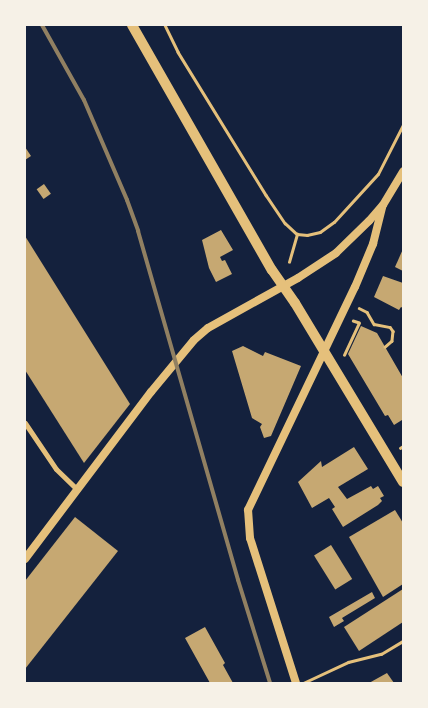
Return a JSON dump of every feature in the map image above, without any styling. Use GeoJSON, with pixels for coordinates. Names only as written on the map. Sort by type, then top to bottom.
{"type":"FeatureCollection","features":[{"type":"Feature","properties":{"kind":"main road"},"geometry":{"type":"LineString","coordinates":[[132,25],[240,216],[403,482]]}},
{"type":"Feature","properties":{"kind":"street"},"geometry":{"type":"LineString","coordinates":[[25,559],[194,340],[222,320],[283,286],[336,253],[383,205],[403,172]]}},
{"type":"Feature","properties":{"kind":"street"},"geometry":{"type":"LineString","coordinates":[[296,683],[250,538],[248,510],[374,244],[383,205]]}},
{"type":"Feature","properties":{"kind":"street"},"geometry":{"type":"LineString","coordinates":[[25,423],[56,469],[78,490]]}},
{"type":"Feature","properties":{"kind":"lane"},"geometry":{"type":"LineString","coordinates":[[303,683],[348,662],[381,654],[403,640]]}},
{"type":"Feature","properties":{"kind":"path"},"geometry":{"type":"LineString","coordinates":[[165,25],[178,52],[266,195],[285,223],[297,234],[307,235],[320,232],[334,222],[378,174],[403,125]]}},
{"type":"Feature","properties":{"kind":"path"},"geometry":{"type":"LineString","coordinates":[[288,262],[297,234]]}},
{"type":"Feature","properties":{"kind":"path"},"geometry":{"type":"LineString","coordinates":[[360,308],[367,312],[374,324],[390,327],[393,331],[392,341],[385,347]]}},
{"type":"Feature","properties":{"kind":"path"},"geometry":{"type":"LineString","coordinates":[[344,355],[359,323],[353,320]]}},
{"type":"Feature","properties":{"kind":"building"},"geometry":{"type":"Polygon","coordinates":[[[25,147],[31,156],[25,160],[25,147]]]}},
{"type":"Feature","properties":{"kind":"building"},"geometry":{"type":"Polygon","coordinates":[[[44,184],[51,194],[44,199],[37,189],[44,184]]]}},
{"type":"Feature","properties":{"kind":"building"},"geometry":{"type":"Polygon","coordinates":[[[221,230],[233,250],[220,257],[222,261],[225,260],[232,274],[216,282],[209,268],[202,240],[221,230]]]}},
{"type":"Feature","properties":{"kind":"building"},"geometry":{"type":"Polygon","coordinates":[[[25,236],[130,404],[84,463],[25,370],[25,236]]]}},
{"type":"Feature","properties":{"kind":"building"},"geometry":{"type":"Polygon","coordinates":[[[403,249],[403,271],[395,267],[403,249]]]}},
{"type":"Feature","properties":{"kind":"building"},"geometry":{"type":"Polygon","coordinates":[[[383,276],[403,283],[403,308],[401,307],[399,310],[374,297],[383,276]]]}},
{"type":"Feature","properties":{"kind":"building"},"geometry":{"type":"Polygon","coordinates":[[[361,326],[377,333],[403,378],[403,422],[402,420],[394,425],[388,415],[385,416],[348,354],[361,326]]]}},
{"type":"Feature","properties":{"kind":"building"},"geometry":{"type":"Polygon","coordinates":[[[243,346],[263,356],[265,352],[301,366],[271,436],[264,438],[260,427],[262,424],[252,418],[232,351],[243,346]]]}},
{"type":"Feature","properties":{"kind":"building"},"geometry":{"type":"Polygon","coordinates":[[[354,447],[368,469],[338,487],[347,499],[371,486],[373,489],[378,486],[384,496],[380,498],[382,501],[378,505],[343,527],[332,509],[335,507],[329,498],[312,508],[298,482],[321,461],[322,467],[354,447]]]}},
{"type":"Feature","properties":{"kind":"building"},"geometry":{"type":"Polygon","coordinates":[[[395,510],[403,523],[403,584],[383,597],[349,537],[395,510]]]}},
{"type":"Feature","properties":{"kind":"building"},"geometry":{"type":"Polygon","coordinates":[[[75,517],[118,551],[25,669],[25,581],[75,517]]]}},
{"type":"Feature","properties":{"kind":"building"},"geometry":{"type":"Polygon","coordinates":[[[331,545],[352,579],[335,590],[314,556],[331,545]]]}},
{"type":"Feature","properties":{"kind":"building"},"geometry":{"type":"Polygon","coordinates":[[[403,589],[403,622],[359,651],[344,627],[403,589]]]}},
{"type":"Feature","properties":{"kind":"building"},"geometry":{"type":"Polygon","coordinates":[[[372,592],[375,598],[342,618],[344,621],[334,627],[329,617],[372,592]]]}},
{"type":"Feature","properties":{"kind":"building"},"geometry":{"type":"Polygon","coordinates":[[[205,627],[225,663],[223,665],[233,683],[210,683],[185,638],[205,627]]]}},
{"type":"Feature","properties":{"kind":"building"},"geometry":{"type":"Polygon","coordinates":[[[387,673],[394,683],[369,683],[387,673]]]}},
{"type":"Feature","properties":{"kind":"railway"},"geometry":{"type":"LineString","coordinates":[[42,25],[84,100],[127,200],[138,231],[238,580],[270,683]]}}]}
